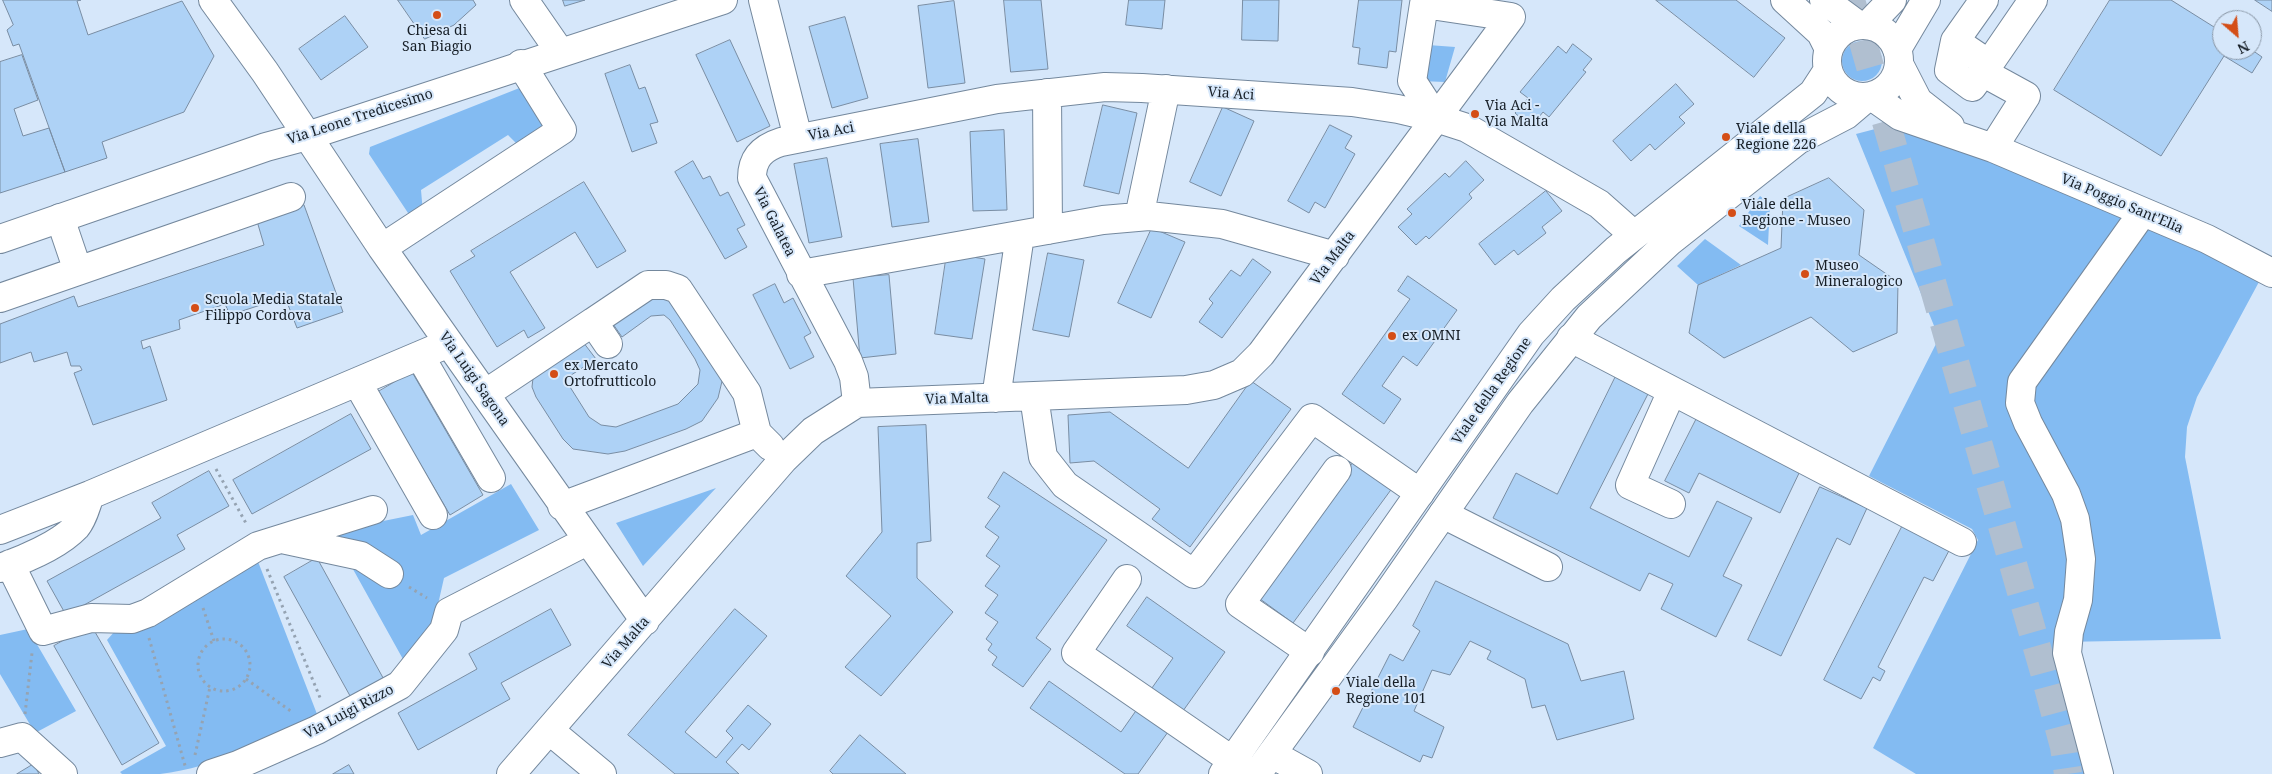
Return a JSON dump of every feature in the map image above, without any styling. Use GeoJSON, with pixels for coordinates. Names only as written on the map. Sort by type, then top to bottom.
{"type":"FeatureCollection","features":[{"type":"Feature","properties":{"kind":"street","name":"Via Luigi Sagona"},"geometry":{"type":"LineString","coordinates":[[213,0],[265,72],[382,248],[645,622]]}},
{"type":"Feature","properties":{"kind":"street"},"geometry":{"type":"LineString","coordinates":[[524,0],[560,52]]}},
{"type":"Feature","properties":{"kind":"street","name":"Via Leone Tredicesimo"},"geometry":{"type":"LineString","coordinates":[[0,239],[257,150],[306,136],[521,64],[723,0]]}},
{"type":"Feature","properties":{"kind":"street"},"geometry":{"type":"LineString","coordinates":[[763,0],[798,138]]}},
{"type":"Feature","properties":{"kind":"street"},"geometry":{"type":"LineString","coordinates":[[1786,0],[1821,33],[1828,59],[1840,89],[1849,94],[1869,97],[1900,116],[1982,143]]}},
{"type":"Feature","properties":{"kind":"street"},"geometry":{"type":"LineString","coordinates":[[1824,0],[1863,25],[1881,29],[1891,38],[1918,101],[1938,118],[1982,143]]}},
{"type":"Feature","properties":{"kind":"street"},"geometry":{"type":"LineString","coordinates":[[1828,59],[1838,35],[1847,28],[1863,25],[1892,0]]}},
{"type":"Feature","properties":{"kind":"street"},"geometry":{"type":"LineString","coordinates":[[1308,774],[1265,764],[1520,403],[1571,338],[1589,317],[1669,242],[1798,140],[1846,115],[1869,97],[1887,88],[1893,81],[1898,57],[1926,0]]}},
{"type":"Feature","properties":{"kind":"street"},"geometry":{"type":"LineString","coordinates":[[1984,0],[1955,42],[1949,70],[1972,87],[1987,69],[2033,0]]}},
{"type":"Feature","properties":{"kind":"street","name":"Via Malta"},"geometry":{"type":"LineString","coordinates":[[511,774],[645,622],[783,460],[813,431],[857,403],[1186,390],[1214,385],[1242,374],[1261,354],[1512,18],[1424,4],[1412,81],[1436,118]]}},
{"type":"Feature","properties":{"kind":"street","name":"Viale della Regione"},"geometry":{"type":"LineString","coordinates":[[1235,770],[1284,687],[1531,334],[1563,299],[1634,235],[1813,93],[1828,59]]}},
{"type":"Feature","properties":{"kind":"street"},"geometry":{"type":"LineString","coordinates":[[382,248],[562,130],[521,64]]}},
{"type":"Feature","properties":{"kind":"street"},"geometry":{"type":"LineString","coordinates":[[1982,143],[2026,96],[1987,69]]}},
{"type":"Feature","properties":{"kind":"street","name":"Via Aci"},"geometry":{"type":"LineString","coordinates":[[798,138],[997,99],[1105,87],[1352,102],[1398,109],[1467,128],[1599,204],[1634,235]]}},
{"type":"Feature","properties":{"kind":"street"},"geometry":{"type":"LineString","coordinates":[[1139,217],[1166,90]]}},
{"type":"Feature","properties":{"kind":"street"},"geometry":{"type":"LineString","coordinates":[[1047,93],[1048,230]]}},
{"type":"Feature","properties":{"kind":"street","name":"Via Galatea"},"geometry":{"type":"LineString","coordinates":[[798,138],[770,145],[762,151],[752,168],[752,178],[848,361],[854,376],[857,403]]}},
{"type":"Feature","properties":{"kind":"street","name":"Via Poggio Sant'Elia"},"geometry":{"type":"LineString","coordinates":[[1982,143],[2207,239],[2272,274]]}},
{"type":"Feature","properties":{"kind":"street"},"geometry":{"type":"LineString","coordinates":[[0,298],[291,197]]}},
{"type":"Feature","properties":{"kind":"street"},"geometry":{"type":"LineString","coordinates":[[2099,774],[2067,653],[2068,632],[2078,600],[2081,559],[2075,519],[2066,494],[2028,423],[2020,403],[2022,382],[2143,212]]}},
{"type":"Feature","properties":{"kind":"street"},"geometry":{"type":"LineString","coordinates":[[801,274],[1103,220],[1149,216],[1222,224],[1335,256]]}},
{"type":"Feature","properties":{"kind":"street"},"geometry":{"type":"LineString","coordinates":[[60,218],[78,271]]}},
{"type":"Feature","properties":{"kind":"street"},"geometry":{"type":"LineString","coordinates":[[996,398],[1020,235]]}},
{"type":"Feature","properties":{"kind":"street"},"geometry":{"type":"LineString","coordinates":[[485,394],[600,333],[648,286],[666,285],[678,289],[747,393],[757,434],[783,460]]}},
{"type":"Feature","properties":{"kind":"street"},"geometry":{"type":"LineString","coordinates":[[1571,338],[1962,542]]}},
{"type":"Feature","properties":{"kind":"street"},"geometry":{"type":"LineString","coordinates":[[0,530],[90,495],[449,343]]}},
{"type":"Feature","properties":{"kind":"street"},"geometry":{"type":"LineString","coordinates":[[420,356],[491,478]]}},
{"type":"Feature","properties":{"kind":"street"},"geometry":{"type":"LineString","coordinates":[[357,382],[433,515]]}},
{"type":"Feature","properties":{"kind":"street"},"geometry":{"type":"LineString","coordinates":[[1671,504],[1630,485],[1672,391]]}},
{"type":"Feature","properties":{"kind":"street"},"geometry":{"type":"LineString","coordinates":[[1036,397],[1036,410],[1043,457],[1065,484],[1194,574],[1312,418],[1420,493]]}},
{"type":"Feature","properties":{"kind":"street"},"geometry":{"type":"LineString","coordinates":[[562,506],[757,434]]}},
{"type":"Feature","properties":{"kind":"street"},"geometry":{"type":"LineString","coordinates":[[1310,652],[1240,604],[1337,470]]}},
{"type":"Feature","properties":{"kind":"street"},"geometry":{"type":"LineString","coordinates":[[90,495],[84,514],[76,526],[62,539],[5,566],[43,630],[91,618],[132,619],[142,616],[269,542],[373,510]]}},
{"type":"Feature","properties":{"kind":"street"},"geometry":{"type":"LineString","coordinates":[[1443,514],[1548,567]]}},
{"type":"Feature","properties":{"kind":"street"},"geometry":{"type":"LineString","coordinates":[[449,612],[587,541]]}},
{"type":"Feature","properties":{"kind":"street"},"geometry":{"type":"LineString","coordinates":[[269,542],[361,556],[388,574]]}},
{"type":"Feature","properties":{"kind":"street"},"geometry":{"type":"LineString","coordinates":[[1127,579],[1076,653],[1235,770]]}},
{"type":"Feature","properties":{"kind":"street","name":"Via Luigi Rizzo"},"geometry":{"type":"LineString","coordinates":[[202,769],[238,765],[323,726],[400,685],[444,630],[449,612]]}},
{"type":"Feature","properties":{"kind":"street"},"geometry":{"type":"LineString","coordinates":[[1284,687],[1308,702]]}},
{"type":"Feature","properties":{"kind":"street"},"geometry":{"type":"LineString","coordinates":[[549,730],[602,774]]}},
{"type":"Feature","properties":{"kind":"street"},"geometry":{"type":"LineString","coordinates":[[11,740],[62,774]]}},
{"type":"Feature","properties":{"kind":"path"},"geometry":{"type":"LineString","coordinates":[[203,447],[237,506]]}},
{"type":"Feature","properties":{"kind":"path"},"geometry":{"type":"LineString","coordinates":[[269,542],[323,726]]}},
{"type":"Feature","properties":{"kind":"path"},"geometry":{"type":"LineString","coordinates":[[388,574],[449,612]]}},
{"type":"Feature","properties":{"kind":"path"},"geometry":{"type":"LineString","coordinates":[[195,585],[214,641]]}},
{"type":"Feature","properties":{"kind":"path"},"geometry":{"type":"LineString","coordinates":[[142,616],[188,774]]}},
{"type":"Feature","properties":{"kind":"path"},"geometry":{"type":"LineString","coordinates":[[11,740],[32,645],[43,630]]}},
{"type":"Feature","properties":{"kind":"path"},"geometry":{"type":"LineString","coordinates":[[229,639],[238,642],[247,652],[250,660],[246,680],[232,690],[219,690],[210,687],[199,673],[198,658],[202,650],[214,641],[229,639]]}},
{"type":"Feature","properties":{"kind":"path"},"geometry":{"type":"LineString","coordinates":[[246,680],[323,726]]}},
{"type":"Feature","properties":{"kind":"path"},"geometry":{"type":"LineString","coordinates":[[202,769],[210,687]]}},
{"type":"Feature","properties":{"kind":"shaded area"},"geometry":{"type":"Polygon","coordinates":[[[1866,41],[1873,44],[1879,50],[1882,61],[1881,69],[1873,78],[1866,81],[1858,81],[1851,78],[1843,69],[1842,57],[1845,50],[1854,42],[1866,41]]]}},
{"type":"Feature","properties":{"kind":"shaded area"},"geometry":{"type":"Polygon","coordinates":[[[1428,45],[1455,47],[1445,82],[1420,81],[1428,45]]]}},
{"type":"Feature","properties":{"kind":"shaded area"},"geometry":{"type":"Polygon","coordinates":[[[522,87],[550,128],[521,148],[508,135],[421,190],[423,213],[412,219],[369,154],[370,147],[522,87]]]}},
{"type":"Feature","properties":{"kind":"shaded area"},"geometry":{"type":"Polygon","coordinates":[[[1879,128],[1923,133],[2129,213],[2260,280],[2197,397],[2187,427],[2185,457],[2221,639],[2062,642],[2097,774],[1916,774],[1873,748],[1978,540],[1972,529],[1869,476],[1939,338],[1856,134],[1879,128]]]}},
{"type":"Feature","properties":{"kind":"shaded area"},"geometry":{"type":"Polygon","coordinates":[[[1760,196],[1770,204],[1768,245],[1739,226],[1760,196]]]}},
{"type":"Feature","properties":{"kind":"shaded area"},"geometry":{"type":"Polygon","coordinates":[[[1705,239],[1741,265],[1698,285],[1677,266],[1705,239]]]}},
{"type":"Feature","properties":{"kind":"shaded area"},"geometry":{"type":"Polygon","coordinates":[[[511,484],[539,530],[444,578],[432,631],[404,661],[339,544],[304,537],[413,515],[421,535],[511,484]]]}},
{"type":"Feature","properties":{"kind":"shaded area"},"geometry":{"type":"Polygon","coordinates":[[[716,488],[643,566],[616,523],[716,488]]]}},
{"type":"Feature","properties":{"kind":"shaded area"},"geometry":{"type":"Polygon","coordinates":[[[257,559],[317,714],[260,743],[222,759],[181,771],[160,774],[122,774],[120,772],[166,746],[107,640],[115,631],[257,559]]]}},
{"type":"Feature","properties":{"kind":"shaded area"},"geometry":{"type":"Polygon","coordinates":[[[28,629],[76,711],[35,733],[0,674],[0,635],[28,629]]]}},
{"type":"Feature","properties":{"kind":"building"},"geometry":{"type":"Polygon","coordinates":[[[3,0],[81,0],[77,1],[88,35],[182,1],[214,56],[184,112],[102,142],[107,158],[65,172],[19,44],[13,46],[7,30],[13,25],[3,0]]]}},
{"type":"Feature","properties":{"kind":"building","name":"Chiesa di San Biagio"},"geometry":{"type":"Polygon","coordinates":[[[398,0],[473,0],[476,5],[454,25],[425,39],[398,0]]]}},
{"type":"Feature","properties":{"kind":"building"},"geometry":{"type":"Polygon","coordinates":[[[563,0],[585,0],[565,6],[563,0]]]}},
{"type":"Feature","properties":{"kind":"building"},"geometry":{"type":"Polygon","coordinates":[[[1004,0],[1041,0],[1048,69],[1011,72],[1004,0]]]}},
{"type":"Feature","properties":{"kind":"building"},"geometry":{"type":"Polygon","coordinates":[[[1129,0],[1165,0],[1162,29],[1126,25],[1129,0]]]}},
{"type":"Feature","properties":{"kind":"building"},"geometry":{"type":"Polygon","coordinates":[[[1243,0],[1279,0],[1278,41],[1242,40],[1243,0]]]}},
{"type":"Feature","properties":{"kind":"building"},"geometry":{"type":"Polygon","coordinates":[[[1359,0],[1402,0],[1396,52],[1389,51],[1387,68],[1358,64],[1360,48],[1353,47],[1359,0]]]}},
{"type":"Feature","properties":{"kind":"building"},"geometry":{"type":"Polygon","coordinates":[[[1656,0],[1736,0],[1785,38],[1754,77],[1656,0]]]}},
{"type":"Feature","properties":{"kind":"building"},"geometry":{"type":"Polygon","coordinates":[[[2110,0],[2171,0],[2212,26],[2212,60],[2221,60],[2161,156],[2054,90],[2110,0]]]}},
{"type":"Feature","properties":{"kind":"building"},"geometry":{"type":"Polygon","coordinates":[[[2255,0],[2272,0],[2272,11],[2255,0]]]}},
{"type":"Feature","properties":{"kind":"building"},"geometry":{"type":"Polygon","coordinates":[[[954,1],[965,83],[928,88],[918,6],[954,1]]]}},
{"type":"Feature","properties":{"kind":"building"},"geometry":{"type":"Polygon","coordinates":[[[345,16],[368,47],[321,80],[299,49],[345,16]]]}},
{"type":"Feature","properties":{"kind":"building"},"geometry":{"type":"Polygon","coordinates":[[[845,17],[868,98],[832,108],[809,27],[845,17]]]}},
{"type":"Feature","properties":{"kind":"building"},"geometry":{"type":"Polygon","coordinates":[[[730,40],[770,126],[737,142],[696,55],[730,40]]]}},
{"type":"Feature","properties":{"kind":"building"},"geometry":{"type":"Polygon","coordinates":[[[1573,44],[1592,59],[1583,70],[1586,72],[1549,117],[1543,112],[1531,127],[1515,113],[1528,98],[1520,92],[1558,46],[1566,53],[1573,44]]]}},
{"type":"Feature","properties":{"kind":"building"},"geometry":{"type":"Polygon","coordinates":[[[22,55],[38,100],[14,109],[23,136],[49,128],[65,172],[0,193],[0,62],[22,55]]]}},
{"type":"Feature","properties":{"kind":"building"},"geometry":{"type":"Polygon","coordinates":[[[2231,60],[2260,60],[2252,73],[2231,60]]]}},
{"type":"Feature","properties":{"kind":"building"},"geometry":{"type":"Polygon","coordinates":[[[630,65],[639,89],[645,87],[658,122],[650,124],[657,143],[632,152],[605,74],[630,65]]]}},
{"type":"Feature","properties":{"kind":"building"},"geometry":{"type":"Polygon","coordinates":[[[1676,84],[1694,104],[1679,117],[1685,123],[1655,150],[1650,144],[1631,161],[1613,141],[1676,84]]]}},
{"type":"Feature","properties":{"kind":"building"},"geometry":{"type":"Polygon","coordinates":[[[1103,105],[1137,113],[1119,194],[1084,186],[1103,105]]]}},
{"type":"Feature","properties":{"kind":"building"},"geometry":{"type":"Polygon","coordinates":[[[1223,107],[1254,121],[1221,196],[1190,182],[1223,107]]]}},
{"type":"Feature","properties":{"kind":"building"},"geometry":{"type":"Polygon","coordinates":[[[1330,125],[1352,136],[1345,148],[1355,154],[1325,208],[1315,202],[1309,213],[1288,201],[1330,125]]]}},
{"type":"Feature","properties":{"kind":"building"},"geometry":{"type":"Polygon","coordinates":[[[1004,130],[1007,210],[973,211],[970,132],[1004,130]]]}},
{"type":"Feature","properties":{"kind":"building"},"geometry":{"type":"Polygon","coordinates":[[[918,139],[929,222],[892,227],[880,144],[918,139]]]}},
{"type":"Feature","properties":{"kind":"building"},"geometry":{"type":"Polygon","coordinates":[[[827,158],[842,237],[809,243],[794,164],[827,158]]]}},
{"type":"Feature","properties":{"kind":"building"},"geometry":{"type":"Polygon","coordinates":[[[693,161],[703,179],[710,176],[720,196],[728,192],[745,225],[737,229],[747,247],[725,259],[675,172],[693,161]]]}},
{"type":"Feature","properties":{"kind":"building"},"geometry":{"type":"Polygon","coordinates":[[[1466,161],[1484,180],[1469,194],[1472,198],[1429,239],[1426,236],[1416,245],[1398,227],[1412,214],[1407,209],[1445,173],[1449,177],[1466,161]]]}},
{"type":"Feature","properties":{"kind":"building","name":"Museo Mineralogico"},"geometry":{"type":"Polygon","coordinates":[[[1829,178],[1864,210],[1859,255],[1898,282],[1897,333],[1853,352],[1811,317],[1724,358],[1689,333],[1698,285],[1781,248],[1783,199],[1829,178]]]}},
{"type":"Feature","properties":{"kind":"building"},"geometry":{"type":"Polygon","coordinates":[[[584,182],[626,251],[597,268],[575,232],[510,272],[545,328],[528,338],[524,330],[497,347],[450,271],[475,256],[471,251],[584,182]]]}},
{"type":"Feature","properties":{"kind":"building"},"geometry":{"type":"Polygon","coordinates":[[[1546,191],[1562,211],[1542,227],[1546,233],[1518,255],[1514,250],[1495,265],[1479,244],[1546,191]]]}},
{"type":"Feature","properties":{"kind":"building"},"geometry":{"type":"Polygon","coordinates":[[[304,205],[343,312],[297,328],[285,297],[230,315],[225,304],[179,320],[180,329],[141,341],[143,349],[150,346],[167,400],[93,425],[74,373],[82,370],[80,366],[71,366],[67,352],[34,362],[31,352],[0,363],[0,324],[74,296],[78,307],[264,245],[257,221],[304,205]]]}},
{"type":"Feature","properties":{"kind":"building"},"geometry":{"type":"Polygon","coordinates":[[[1152,228],[1185,242],[1151,318],[1118,303],[1152,228]]]}},
{"type":"Feature","properties":{"kind":"building"},"geometry":{"type":"Polygon","coordinates":[[[947,253],[985,259],[972,339],[935,334],[947,253]]]}},
{"type":"Feature","properties":{"kind":"building"},"geometry":{"type":"Polygon","coordinates":[[[1048,253],[1084,260],[1069,337],[1033,330],[1048,253]]]}},
{"type":"Feature","properties":{"kind":"building"},"geometry":{"type":"Polygon","coordinates":[[[1253,259],[1271,272],[1222,338],[1199,322],[1213,303],[1209,299],[1231,270],[1240,276],[1253,259]]]}},
{"type":"Feature","properties":{"kind":"building"},"geometry":{"type":"Polygon","coordinates":[[[889,275],[896,354],[860,358],[853,278],[889,275]]]}},
{"type":"Feature","properties":{"kind":"building"},"geometry":{"type":"Polygon","coordinates":[[[1408,276],[1457,310],[1417,366],[1403,356],[1382,386],[1401,399],[1384,424],[1342,394],[1410,299],[1398,291],[1408,276]]]}},
{"type":"Feature","properties":{"kind":"building"},"geometry":{"type":"Polygon","coordinates":[[[775,284],[784,303],[793,298],[811,333],[804,337],[814,357],[790,369],[753,295],[775,284]]]}},
{"type":"Feature","properties":{"kind":"building","name":"ex Mercato Ortofrutticolo"},"geometry":{"type":"Polygon","coordinates":[[[662,291],[721,365],[723,377],[718,398],[702,421],[686,429],[625,451],[608,454],[573,449],[563,439],[536,397],[532,387],[533,378],[580,338],[596,359],[565,379],[589,417],[601,425],[616,427],[678,404],[698,384],[700,370],[695,359],[670,320],[664,315],[651,316],[622,337],[613,324],[662,291]]]}},
{"type":"Feature","properties":{"kind":"building"},"geometry":{"type":"Polygon","coordinates":[[[412,372],[483,495],[450,515],[378,392],[412,372]]]}},
{"type":"Feature","properties":{"kind":"building"},"geometry":{"type":"Polygon","coordinates":[[[1616,376],[1649,392],[1590,508],[1689,557],[1717,501],[1752,518],[1723,576],[1742,585],[1716,637],[1661,609],[1673,584],[1649,573],[1640,591],[1493,518],[1516,473],[1557,494],[1616,376]]]}},
{"type":"Feature","properties":{"kind":"building"},"geometry":{"type":"Polygon","coordinates":[[[1251,381],[1291,409],[1190,547],[1152,519],[1160,509],[1094,461],[1070,463],[1068,415],[1110,412],[1188,468],[1251,381]]]}},
{"type":"Feature","properties":{"kind":"building"},"geometry":{"type":"Polygon","coordinates":[[[351,414],[371,449],[252,514],[233,480],[351,414]]]}},
{"type":"Feature","properties":{"kind":"building"},"geometry":{"type":"Polygon","coordinates":[[[1697,418],[1801,469],[1780,513],[1699,473],[1689,493],[1665,481],[1697,418]]]}},
{"type":"Feature","properties":{"kind":"building"},"geometry":{"type":"Polygon","coordinates":[[[926,425],[931,541],[917,543],[917,578],[953,612],[881,696],[845,667],[891,616],[846,576],[882,532],[878,427],[926,425]]]}},
{"type":"Feature","properties":{"kind":"building"},"geometry":{"type":"Polygon","coordinates":[[[1355,460],[1393,487],[1293,623],[1256,596],[1355,460]]]}},
{"type":"Feature","properties":{"kind":"building"},"geometry":{"type":"Polygon","coordinates":[[[209,471],[229,506],[177,535],[185,549],[66,615],[47,581],[161,518],[152,503],[209,471]]]}},
{"type":"Feature","properties":{"kind":"building"},"geometry":{"type":"Polygon","coordinates":[[[1004,472],[1107,540],[1036,638],[1051,649],[1023,687],[992,665],[997,657],[988,650],[992,644],[986,639],[998,622],[985,613],[998,595],[985,586],[1000,566],[986,556],[999,537],[985,527],[1000,506],[988,498],[1004,472]]]}},
{"type":"Feature","properties":{"kind":"building"},"geometry":{"type":"Polygon","coordinates":[[[1820,487],[1867,508],[1850,545],[1837,538],[1781,656],[1748,640],[1820,487]]]}},
{"type":"Feature","properties":{"kind":"building"},"geometry":{"type":"Polygon","coordinates":[[[1906,519],[1953,543],[1933,581],[1924,577],[1878,667],[1885,671],[1880,681],[1873,677],[1861,699],[1824,680],[1906,519]]]}},
{"type":"Feature","properties":{"kind":"building"},"geometry":{"type":"Polygon","coordinates":[[[317,558],[387,685],[354,703],[284,577],[317,558]]]}},
{"type":"Feature","properties":{"kind":"building"},"geometry":{"type":"Polygon","coordinates":[[[1436,581],[1568,644],[1581,681],[1624,671],[1634,719],[1557,740],[1545,705],[1532,708],[1525,679],[1487,659],[1491,651],[1470,641],[1450,675],[1432,670],[1414,711],[1444,727],[1432,758],[1423,755],[1420,762],[1353,727],[1390,654],[1403,661],[1420,631],[1413,626],[1436,581]]]}},
{"type":"Feature","properties":{"kind":"building"},"geometry":{"type":"Polygon","coordinates":[[[1147,597],[1225,652],[1138,774],[1125,774],[1030,708],[1049,681],[1121,732],[1173,658],[1127,626],[1147,597]]]}},
{"type":"Feature","properties":{"kind":"building"},"geometry":{"type":"Polygon","coordinates":[[[551,609],[571,645],[501,683],[510,699],[418,750],[398,713],[477,669],[469,654],[551,609]]]}},
{"type":"Feature","properties":{"kind":"building"},"geometry":{"type":"Polygon","coordinates":[[[735,609],[767,636],[685,732],[716,758],[733,738],[726,731],[748,705],[771,724],[749,750],[742,744],[726,762],[739,774],[675,774],[628,735],[735,609]]]}},
{"type":"Feature","properties":{"kind":"building"},"geometry":{"type":"Polygon","coordinates":[[[91,625],[159,743],[122,765],[54,646],[91,625]]]}},
{"type":"Feature","properties":{"kind":"building"},"geometry":{"type":"Polygon","coordinates":[[[860,735],[906,774],[833,774],[830,771],[860,735]]]}},
{"type":"Feature","properties":{"kind":"building"},"geometry":{"type":"Polygon","coordinates":[[[34,764],[39,774],[17,774],[34,764]]]}},
{"type":"Feature","properties":{"kind":"building"},"geometry":{"type":"Polygon","coordinates":[[[349,765],[354,774],[333,774],[349,765]]]}},
{"type":"Feature","properties":{"kind":"tunnel"},"geometry":{"type":"LineString","coordinates":[[1851,0],[2044,672],[2064,747],[2068,774]]}},
{"type":"Feature","properties":{"kind":"place","name":"Chiesa di San Biagio"},"geometry":{"type":"Point","coordinates":[437,15]}},
{"type":"Feature","properties":{"kind":"place","name":"Via Aci - Via Malta"},"geometry":{"type":"Point","coordinates":[1475,114]}},
{"type":"Feature","properties":{"kind":"place","name":"Viale della Regione 226"},"geometry":{"type":"Point","coordinates":[1726,137]}},
{"type":"Feature","properties":{"kind":"place","name":"Viale della Regione - Museo"},"geometry":{"type":"Point","coordinates":[1732,213]}},
{"type":"Feature","properties":{"kind":"place","name":"Museo Mineralogico"},"geometry":{"type":"Point","coordinates":[1805,274]}},
{"type":"Feature","properties":{"kind":"place","name":"Scuola Media Statale Filippo Cordova"},"geometry":{"type":"Point","coordinates":[195,308]}},
{"type":"Feature","properties":{"kind":"place","name":"ex OMNI"},"geometry":{"type":"Point","coordinates":[1392,336]}},
{"type":"Feature","properties":{"kind":"place","name":"ex Mercato Ortofrutticolo"},"geometry":{"type":"Point","coordinates":[554,374]}},
{"type":"Feature","properties":{"kind":"place","name":"Viale della Regione 101"},"geometry":{"type":"Point","coordinates":[1336,691]}}]}
